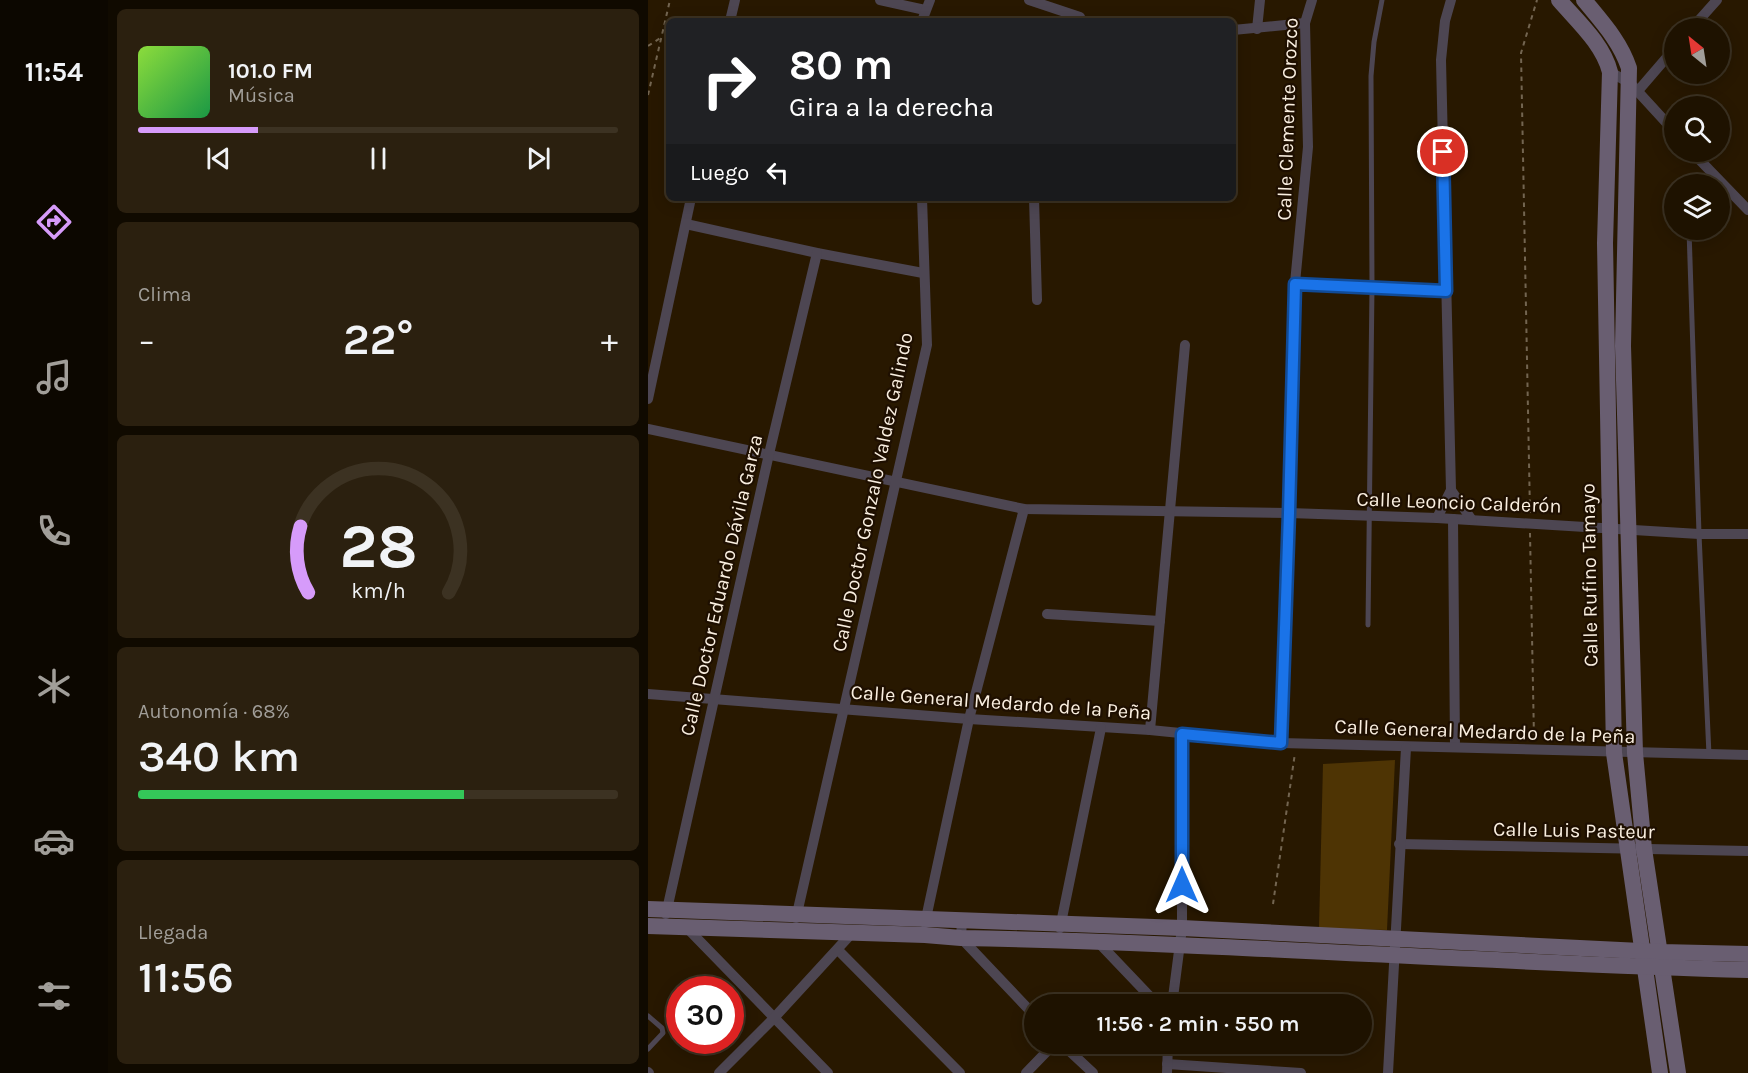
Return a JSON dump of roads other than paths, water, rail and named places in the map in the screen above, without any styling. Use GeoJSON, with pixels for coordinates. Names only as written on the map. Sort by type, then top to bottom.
{"type":"FeatureCollection","features":[{"type":"Feature","properties":{"kind":"street"},"geometry":{"type":"LineString","coordinates":[[731,18],[735,0]]}},
{"type":"Feature","properties":{"kind":"street"},"geometry":{"type":"LineString","coordinates":[[880,0],[926,10]]}},
{"type":"Feature","properties":{"kind":"street"},"geometry":{"type":"LineString","coordinates":[[1029,0],[1063,16],[1080,17]]}},
{"type":"Feature","properties":{"kind":"street"},"geometry":{"type":"LineString","coordinates":[[1257,28],[1260,0]]}},
{"type":"Feature","properties":{"kind":"street","name":"Calle Clemente Orozco"},"geometry":{"type":"LineString","coordinates":[[1281,743],[1295,284],[1308,147],[1305,23],[1312,0]]}},
{"type":"Feature","properties":{"kind":"street"},"geometry":{"type":"LineString","coordinates":[[1437,518],[1451,490],[1441,60],[1445,21],[1451,0]]}},
{"type":"Feature","properties":{"kind":"street"},"geometry":{"type":"LineString","coordinates":[[1559,0],[1599,48],[1607,61],[1610,72],[1634,87],[1664,120]]}},
{"type":"Feature","properties":{"kind":"street","name":"Calle Rufino Tamayo"},"geometry":{"type":"LineString","coordinates":[[1584,0],[1616,38],[1625,54],[1634,87],[1623,346],[1635,753],[1635,849],[1644,959],[1660,1073]]}},
{"type":"Feature","properties":{"kind":"street"},"geometry":{"type":"LineString","coordinates":[[1701,18],[1717,0]]}},
{"type":"Feature","properties":{"kind":"street"},"geometry":{"type":"LineString","coordinates":[[1236,30],[1305,23]]}},
{"type":"Feature","properties":{"kind":"street"},"geometry":{"type":"LineString","coordinates":[[1634,87],[1664,58]]}},
{"type":"Feature","properties":{"kind":"street","name":"Calle Rufino Tamayo"},"geometry":{"type":"LineString","coordinates":[[1610,72],[1605,243],[1614,753],[1662,960],[1678,1073]]}},
{"type":"Feature","properties":{"kind":"street"},"geometry":{"type":"LineString","coordinates":[[1702,162],[1748,210]]}},
{"type":"Feature","properties":{"kind":"street"},"geometry":{"type":"LineString","coordinates":[[648,399],[690,201]]}},
{"type":"Feature","properties":{"kind":"street","name":"Calle Doctor Gonzalo Valdez Galindo"},"geometry":{"type":"LineString","coordinates":[[793,931],[927,345],[921,201]]}},
{"type":"Feature","properties":{"kind":"street"},"geometry":{"type":"LineString","coordinates":[[1034,201],[1038,300]]}},
{"type":"Feature","properties":{"kind":"street"},"geometry":{"type":"LineString","coordinates":[[686,224],[817,253],[923,273]]}},
{"type":"Feature","properties":{"kind":"street","name":"Calle Doctor Eduardo Dávila Garza"},"geometry":{"type":"LineString","coordinates":[[660,920],[817,253]]}},
{"type":"Feature","properties":{"kind":"street"},"geometry":{"type":"LineString","coordinates":[[1295,284],[1446,291]]}},
{"type":"Feature","properties":{"kind":"street"},"geometry":{"type":"LineString","coordinates":[[1150,730],[1185,345]]}},
{"type":"Feature","properties":{"kind":"street","name":"Calle Leoncio Calderón"},"geometry":{"type":"LineString","coordinates":[[648,429],[1024,509],[1437,518],[1699,534],[1748,534]]}},
{"type":"Feature","properties":{"kind":"street"},"geometry":{"type":"LineString","coordinates":[[1451,490],[1472,520]]}},
{"type":"Feature","properties":{"kind":"street"},"geometry":{"type":"LineString","coordinates":[[925,927],[969,719],[1024,509]]}},
{"type":"Feature","properties":{"kind":"street"},"geometry":{"type":"LineString","coordinates":[[1453,519],[1455,747]]}},
{"type":"Feature","properties":{"kind":"street"},"geometry":{"type":"LineString","coordinates":[[1047,614],[1160,621]]}},
{"type":"Feature","properties":{"kind":"street","name":"Calle General Medardo de la Peña"},"geometry":{"type":"LineString","coordinates":[[648,694],[969,719],[1150,730],[1297,744],[1748,755]]}},
{"type":"Feature","properties":{"kind":"street"},"geometry":{"type":"LineString","coordinates":[[1059,940],[1060,923],[1101,728]]}},
{"type":"Feature","properties":{"kind":"street"},"geometry":{"type":"LineString","coordinates":[[1174,994],[1182,936],[1182,734]]}},
{"type":"Feature","properties":{"kind":"street"},"geometry":{"type":"LineString","coordinates":[[1388,1073],[1406,747]]}},
{"type":"Feature","properties":{"kind":"street","name":"Calle Luis Pasteur"},"geometry":{"type":"LineString","coordinates":[[1399,844],[1748,851]]}},
{"type":"Feature","properties":{"kind":"street"},"geometry":{"type":"LineString","coordinates":[[648,909],[660,920],[686,927],[852,933],[925,927],[962,920],[1060,923],[1395,956],[1644,959]]}},
{"type":"Feature","properties":{"kind":"street"},"geometry":{"type":"LineString","coordinates":[[660,920],[796,914],[925,927],[961,939],[1098,942],[1182,936],[1395,938],[1662,960],[1748,970]]}},
{"type":"Feature","properties":{"kind":"street"},"geometry":{"type":"LineString","coordinates":[[962,920],[961,939],[1024,1005]]}},
{"type":"Feature","properties":{"kind":"street"},"geometry":{"type":"LineString","coordinates":[[686,927],[828,1073]]}},
{"type":"Feature","properties":{"kind":"street"},"geometry":{"type":"LineString","coordinates":[[720,1073],[852,933]]}},
{"type":"Feature","properties":{"kind":"street"},"geometry":{"type":"LineString","coordinates":[[1098,942],[1148,994]]}},
{"type":"Feature","properties":{"kind":"street"},"geometry":{"type":"LineString","coordinates":[[838,950],[960,1073]]}},
{"type":"Feature","properties":{"kind":"street"},"geometry":{"type":"LineString","coordinates":[[1662,960],[1748,954]]}},
{"type":"Feature","properties":{"kind":"street"},"geometry":{"type":"LineString","coordinates":[[1026,1073],[1044,1054]]}},
{"type":"Feature","properties":{"kind":"street"},"geometry":{"type":"LineString","coordinates":[[1073,1054],[1093,1073]]}},
{"type":"Feature","properties":{"kind":"street"},"geometry":{"type":"LineString","coordinates":[[1168,1054],[1167,1069],[1301,1073]]}},
{"type":"Feature","properties":{"kind":"lane"},"geometry":{"type":"LineString","coordinates":[[1368,625],[1372,287],[1371,76],[1374,42],[1382,0]]}},
{"type":"Feature","properties":{"kind":"lane"},"geometry":{"type":"LineString","coordinates":[[1689,240],[1709,754]]}},
{"type":"Feature","properties":{"kind":"lane"},"geometry":{"type":"LineString","coordinates":[[648,1016],[662,1028],[663,1033],[649,1045]]}}]}
